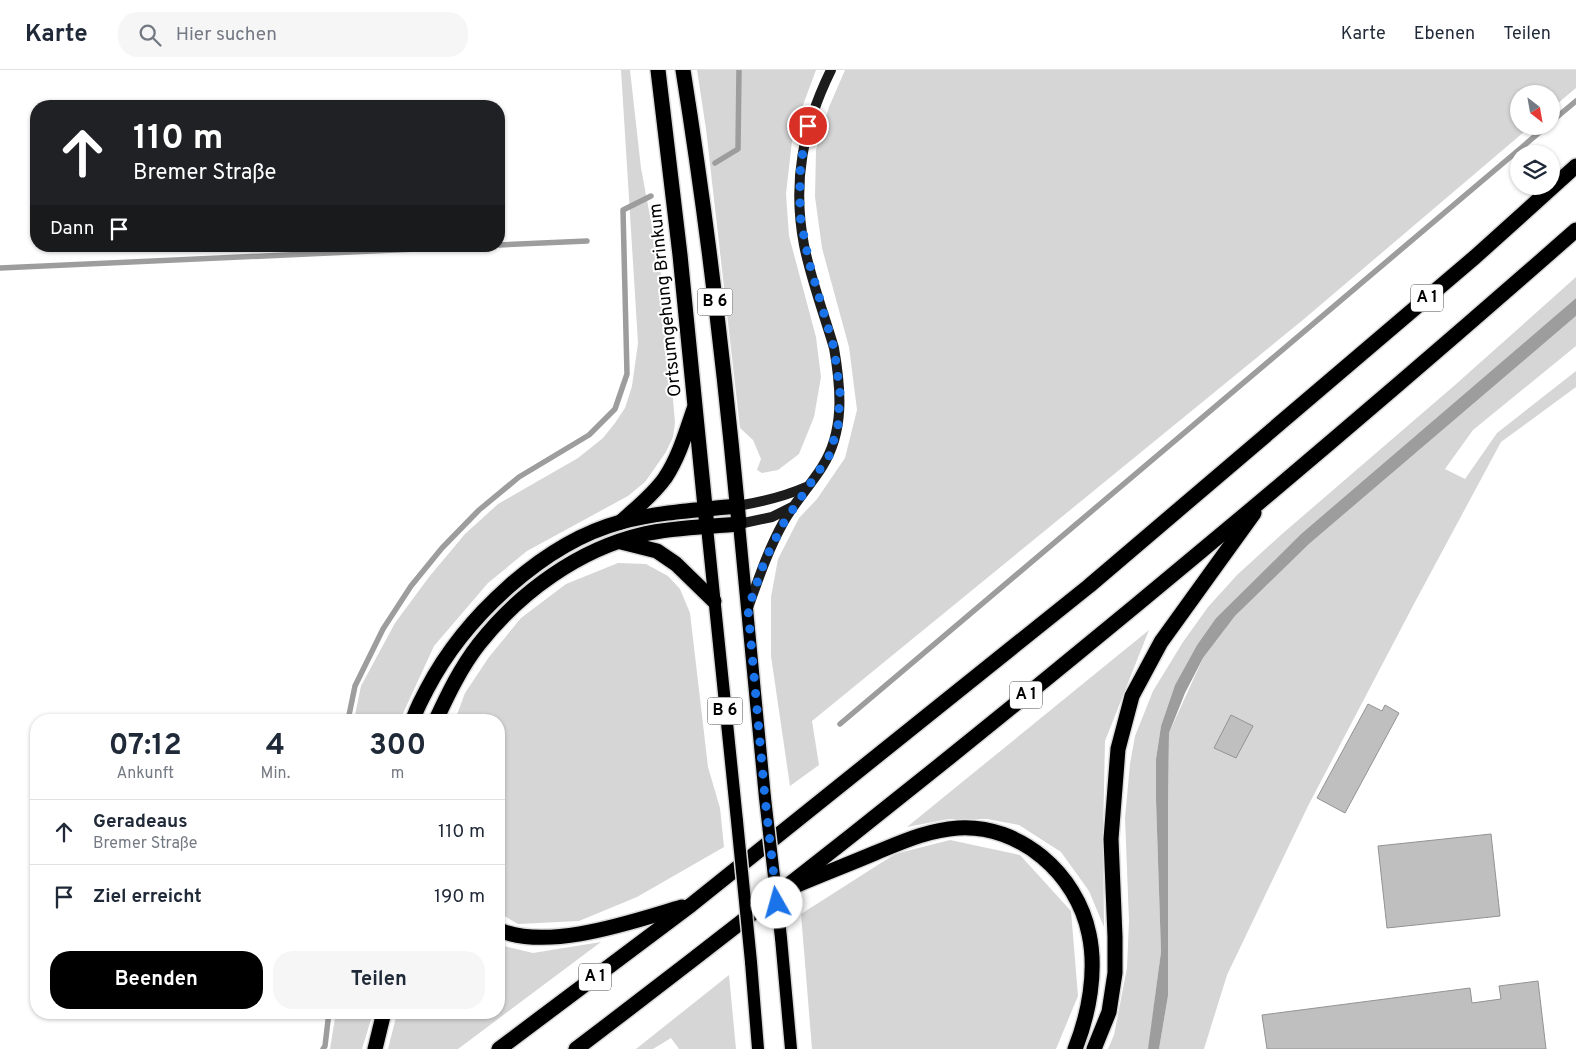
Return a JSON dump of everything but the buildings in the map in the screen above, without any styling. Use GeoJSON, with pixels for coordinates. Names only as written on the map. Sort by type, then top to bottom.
{"type":"FeatureCollection","features":[{"type":"Feature","properties":{"kind":"highway","name":"Ortsumgehung Brinkum"},"geometry":{"type":"LineString","coordinates":[[658,70],[680,254],[707,527]]}},
{"type":"Feature","properties":{"kind":"highway","name":"B 6"},"geometry":{"type":"LineString","coordinates":[[683,70],[714,296],[739,524]]}},
{"type":"Feature","properties":{"kind":"highway","name":"A 1"},"geometry":{"type":"LineString","coordinates":[[499,1049],[691,905],[1089,586],[1460,270],[1576,166]]}},
{"type":"Feature","properties":{"kind":"highway","name":"A 1"},"geometry":{"type":"LineString","coordinates":[[576,1049],[782,891],[1116,621],[1352,424],[1576,230]]}},
{"type":"Feature","properties":{"kind":"highway"},"geometry":{"type":"LineString","coordinates":[[620,523],[654,492],[666,477],[680,450],[696,404]]}},
{"type":"Feature","properties":{"kind":"highway"},"geometry":{"type":"LineString","coordinates":[[1094,1049],[1109,1012],[1115,973],[1111,839],[1118,749],[1132,696],[1161,642],[1267,495]]}},
{"type":"Feature","properties":{"kind":"highway"},"geometry":{"type":"LineString","coordinates":[[414,714],[437,670],[467,628],[533,567],[563,548],[596,531],[620,523],[658,514],[737,506]]}},
{"type":"Feature","properties":{"kind":"highway"},"geometry":{"type":"LineString","coordinates":[[439,714],[451,689],[479,645],[514,606],[538,586],[566,567],[619,541],[645,534],[739,524]]}},
{"type":"Feature","properties":{"kind":"highway"},"geometry":{"type":"LineString","coordinates":[[619,541],[657,551],[676,564],[714,600]]}},
{"type":"Feature","properties":{"kind":"highway"},"geometry":{"type":"LineString","coordinates":[[782,891],[916,836],[939,831],[959,828],[977,829],[1001,834],[1024,845],[1038,853],[1062,877],[1074,895],[1089,932],[1092,966],[1090,989],[1086,1015],[1074,1049]]}},
{"type":"Feature","properties":{"kind":"highway"},"geometry":{"type":"LineString","coordinates":[[505,932],[520,937],[551,938],[622,924],[691,905]]}},
{"type":"Feature","properties":{"kind":"highway"},"geometry":{"type":"LineString","coordinates":[[375,1049],[382,1019]]}},
{"type":"Feature","properties":{"kind":"main road","name":"B 6"},"geometry":{"type":"LineString","coordinates":[[739,524],[765,798],[781,938],[790,1049]]}},
{"type":"Feature","properties":{"kind":"main road","name":"B 6"},"geometry":{"type":"LineString","coordinates":[[707,527],[758,1049]]}},
{"type":"Feature","properties":{"kind":"street"},"geometry":{"type":"LineString","coordinates":[[748,609],[765,560],[783,524],[829,456],[839,416],[840,392],[835,356],[804,244],[799,190],[804,143],[820,94],[831,70]]}},
{"type":"Feature","properties":{"kind":"street"},"geometry":{"type":"LineString","coordinates":[[737,506],[769,501],[807,487]]}},
{"type":"Feature","properties":{"kind":"street"},"geometry":{"type":"LineString","coordinates":[[739,524],[772,517],[795,505]]}},
{"type":"Feature","properties":{"kind":"shaded area"},"geometry":{"type":"Polygon","coordinates":[[[621,70],[630,70],[641,168],[664,291],[675,423],[673,437],[666,452],[645,482],[628,496],[527,551],[488,583],[434,646],[403,714],[355,714],[361,686],[395,623],[429,577],[465,534],[498,504],[578,458],[603,438],[615,423],[625,408],[632,386],[638,343],[621,70]]]}},
{"type":"Feature","properties":{"kind":"shaded area"},"geometry":{"type":"Polygon","coordinates":[[[697,70],[816,70],[793,132],[786,194],[789,236],[816,337],[821,377],[814,417],[799,454],[778,470],[762,473],[757,470],[761,459],[753,440],[740,428],[706,129],[697,70]]]}},
{"type":"Feature","properties":{"kind":"shaded area"},"geometry":{"type":"Polygon","coordinates":[[[845,70],[1576,70],[1576,88],[1560,101],[1560,85],[1510,85],[1510,135],[1520,135],[1304,319],[812,721],[819,765],[790,786],[771,656],[771,597],[778,559],[799,518],[817,499],[845,458],[857,410],[849,347],[822,248],[815,197],[816,150],[829,107],[845,70]]]}},
{"type":"Feature","properties":{"kind":"shaded area"},"geometry":{"type":"Polygon","coordinates":[[[1576,277],[1576,298],[1301,534],[1216,618],[1197,645],[1175,685],[1161,726],[1156,759],[1161,952],[1149,1046],[1148,1049],[1108,1049],[1114,1035],[1127,968],[1129,921],[1125,818],[1130,764],[1135,736],[1153,691],[1183,642],[1208,607],[1237,575],[1576,277]]]}},
{"type":"Feature","properties":{"kind":"shaded area"},"geometry":{"type":"Polygon","coordinates":[[[1576,298],[1576,316],[1309,544],[1235,616],[1203,658],[1185,693],[1169,733],[1168,996],[1159,1049],[1148,1049],[1161,952],[1156,759],[1161,726],[1175,685],[1197,645],[1216,618],[1301,534],[1576,298]]]}},
{"type":"Feature","properties":{"kind":"shaded area"},"geometry":{"type":"Polygon","coordinates":[[[1576,316],[1576,346],[1473,430],[1445,469],[1465,479],[1497,433],[1576,371],[1576,387],[1501,442],[1308,806],[1227,975],[1204,1049],[1159,1049],[1168,996],[1169,733],[1203,658],[1235,616],[1309,544],[1576,316]]]}},
{"type":"Feature","properties":{"kind":"shaded area"},"geometry":{"type":"Polygon","coordinates":[[[618,563],[646,564],[668,576],[680,589],[690,613],[708,767],[720,808],[724,847],[637,897],[579,921],[518,924],[505,916],[505,714],[457,714],[465,693],[489,657],[521,618],[566,584],[618,563]]]}},
{"type":"Feature","properties":{"kind":"shaded area"},"geometry":{"type":"Polygon","coordinates":[[[1149,630],[1105,741],[1104,927],[1089,891],[1061,852],[1019,825],[987,819],[949,819],[907,827],[1149,630]]]}},
{"type":"Feature","properties":{"kind":"shaded area"},"geometry":{"type":"Polygon","coordinates":[[[950,840],[1020,855],[1071,911],[1078,996],[1056,1049],[812,1049],[801,914],[895,854],[950,840]]]}},
{"type":"Feature","properties":{"kind":"shaded area"},"geometry":{"type":"Polygon","coordinates":[[[601,942],[505,1014],[505,946],[533,953],[601,942]]]}},
{"type":"Feature","properties":{"kind":"shaded area"},"geometry":{"type":"Polygon","coordinates":[[[729,975],[736,1049],[679,1049],[671,1038],[653,1049],[636,1049],[729,975]]]}},
{"type":"Feature","properties":{"kind":"shaded area"},"geometry":{"type":"Polygon","coordinates":[[[335,1019],[371,1019],[362,1049],[330,1049],[335,1019]]]}},
{"type":"Feature","properties":{"kind":"shaded area"},"geometry":{"type":"Polygon","coordinates":[[[396,1019],[498,1019],[458,1049],[388,1049],[396,1019]]]}},
{"type":"Feature","properties":{"kind":"waterway"},"geometry":{"type":"LineString","coordinates":[[715,163],[738,149],[739,70]]}},
{"type":"Feature","properties":{"kind":"waterway"},"geometry":{"type":"LineString","coordinates":[[1560,114],[1576,101]]}},
{"type":"Feature","properties":{"kind":"waterway"},"geometry":{"type":"LineString","coordinates":[[840,724],[1536,135]]}},
{"type":"Feature","properties":{"kind":"waterway"},"geometry":{"type":"LineString","coordinates":[[349,714],[355,686],[383,629],[411,586],[442,548],[479,510],[519,477],[589,435],[615,409],[627,374],[623,210],[651,196]]}},
{"type":"Feature","properties":{"kind":"waterway"},"geometry":{"type":"LineString","coordinates":[[505,245],[587,241]]}},
{"type":"Feature","properties":{"kind":"waterway"},"geometry":{"type":"LineString","coordinates":[[0,268],[351,252]]}},
{"type":"Feature","properties":{"kind":"waterway"},"geometry":{"type":"LineString","coordinates":[[323,1049],[328,1019]]}},
{"type":"Feature","properties":{"kind":"route"},"geometry":{"type":"LineString","coordinates":[[777,903],[765,798],[748,609],[765,560],[783,524],[821,469],[833,447],[838,426],[840,392],[834,348],[804,244],[800,216],[800,173],[808,126]]}}]}
